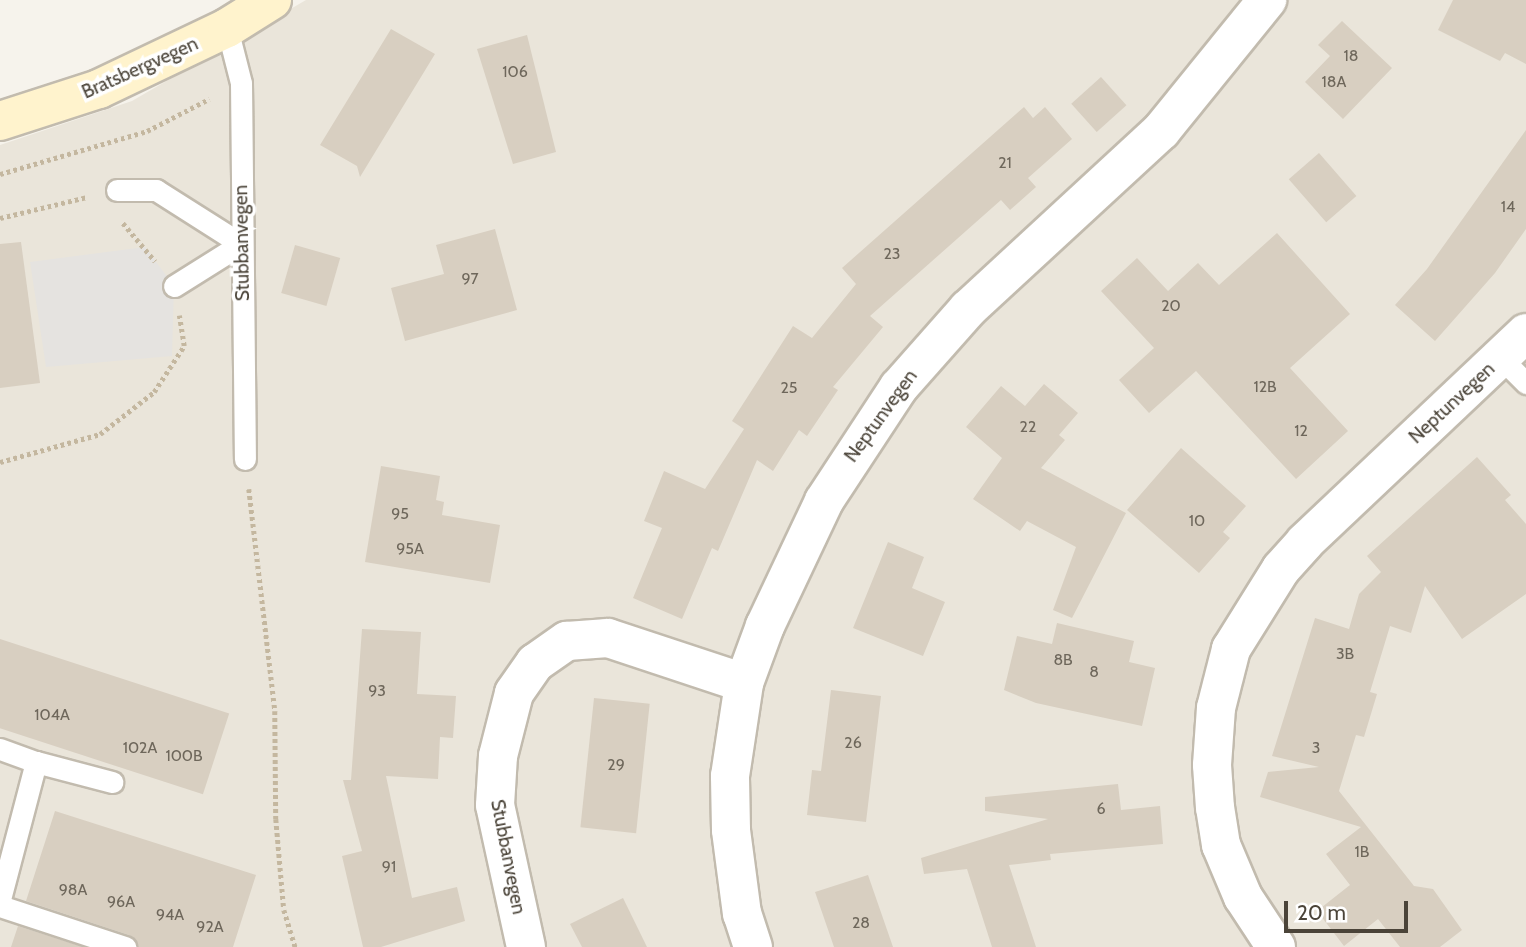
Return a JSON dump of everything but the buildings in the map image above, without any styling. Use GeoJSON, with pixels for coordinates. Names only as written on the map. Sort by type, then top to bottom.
{"type":"FeatureCollection","features":[{"type":"Feature","properties":{"kind":"main road","name":"Bratsbergvegen"},"geometry":{"type":"LineString","coordinates":[[0,121],[99,89],[227,28],[272,0]]}},
{"type":"Feature","properties":{"kind":"street","name":"Neptunvegen"},"geometry":{"type":"LineString","coordinates":[[753,947],[742,914],[731,830],[730,776],[744,683],[824,501],[899,387],[968,309],[1161,131],[1267,0]]}},
{"type":"Feature","properties":{"kind":"street","name":"Neptunvegen"},"geometry":{"type":"LineString","coordinates":[[1276,947],[1243,897],[1221,845],[1217,821],[1212,765],[1216,708],[1231,649],[1266,590],[1306,542],[1517,358]]}},
{"type":"Feature","properties":{"kind":"street","name":"Stubbanvegen"},"geometry":{"type":"LineString","coordinates":[[526,947],[495,805],[498,756],[514,693],[535,663],[567,640],[608,638],[744,683]]}},
{"type":"Feature","properties":{"kind":"lane","name":"Stubbanvegen"},"geometry":{"type":"LineString","coordinates":[[227,28],[241,83],[245,459]]}},
{"type":"Feature","properties":{"kind":"lane"},"geometry":{"type":"LineString","coordinates":[[117,190],[156,190],[242,244],[174,286]]}},
{"type":"Feature","properties":{"kind":"lane"},"geometry":{"type":"LineString","coordinates":[[0,749],[36,762],[112,782]]}},
{"type":"Feature","properties":{"kind":"lane"},"geometry":{"type":"LineString","coordinates":[[0,899],[36,762]]}},
{"type":"Feature","properties":{"kind":"lane"},"geometry":{"type":"LineString","coordinates":[[0,906],[125,947]]}},
{"type":"Feature","properties":{"kind":"path"},"geometry":{"type":"LineString","coordinates":[[0,174],[147,131],[241,83]]}},
{"type":"Feature","properties":{"kind":"path"},"geometry":{"type":"LineString","coordinates":[[0,218],[117,190],[119,214],[128,234],[145,247],[174,286],[184,346],[154,392],[100,434],[0,462]]}},
{"type":"Feature","properties":{"kind":"path"},"geometry":{"type":"LineString","coordinates":[[245,459],[275,710],[276,819],[284,910],[295,947]]}},
{"type":"Feature","properties":{"kind":"shaded area"},"geometry":{"type":"Polygon","coordinates":[[[306,0],[1526,0],[1526,947],[0,947],[0,145],[132,101],[306,0]]]}},
{"type":"Feature","properties":{"kind":"shaded area"},"geometry":{"type":"Polygon","coordinates":[[[145,247],[174,286],[172,356],[46,367],[30,262],[145,247]]]}}]}
